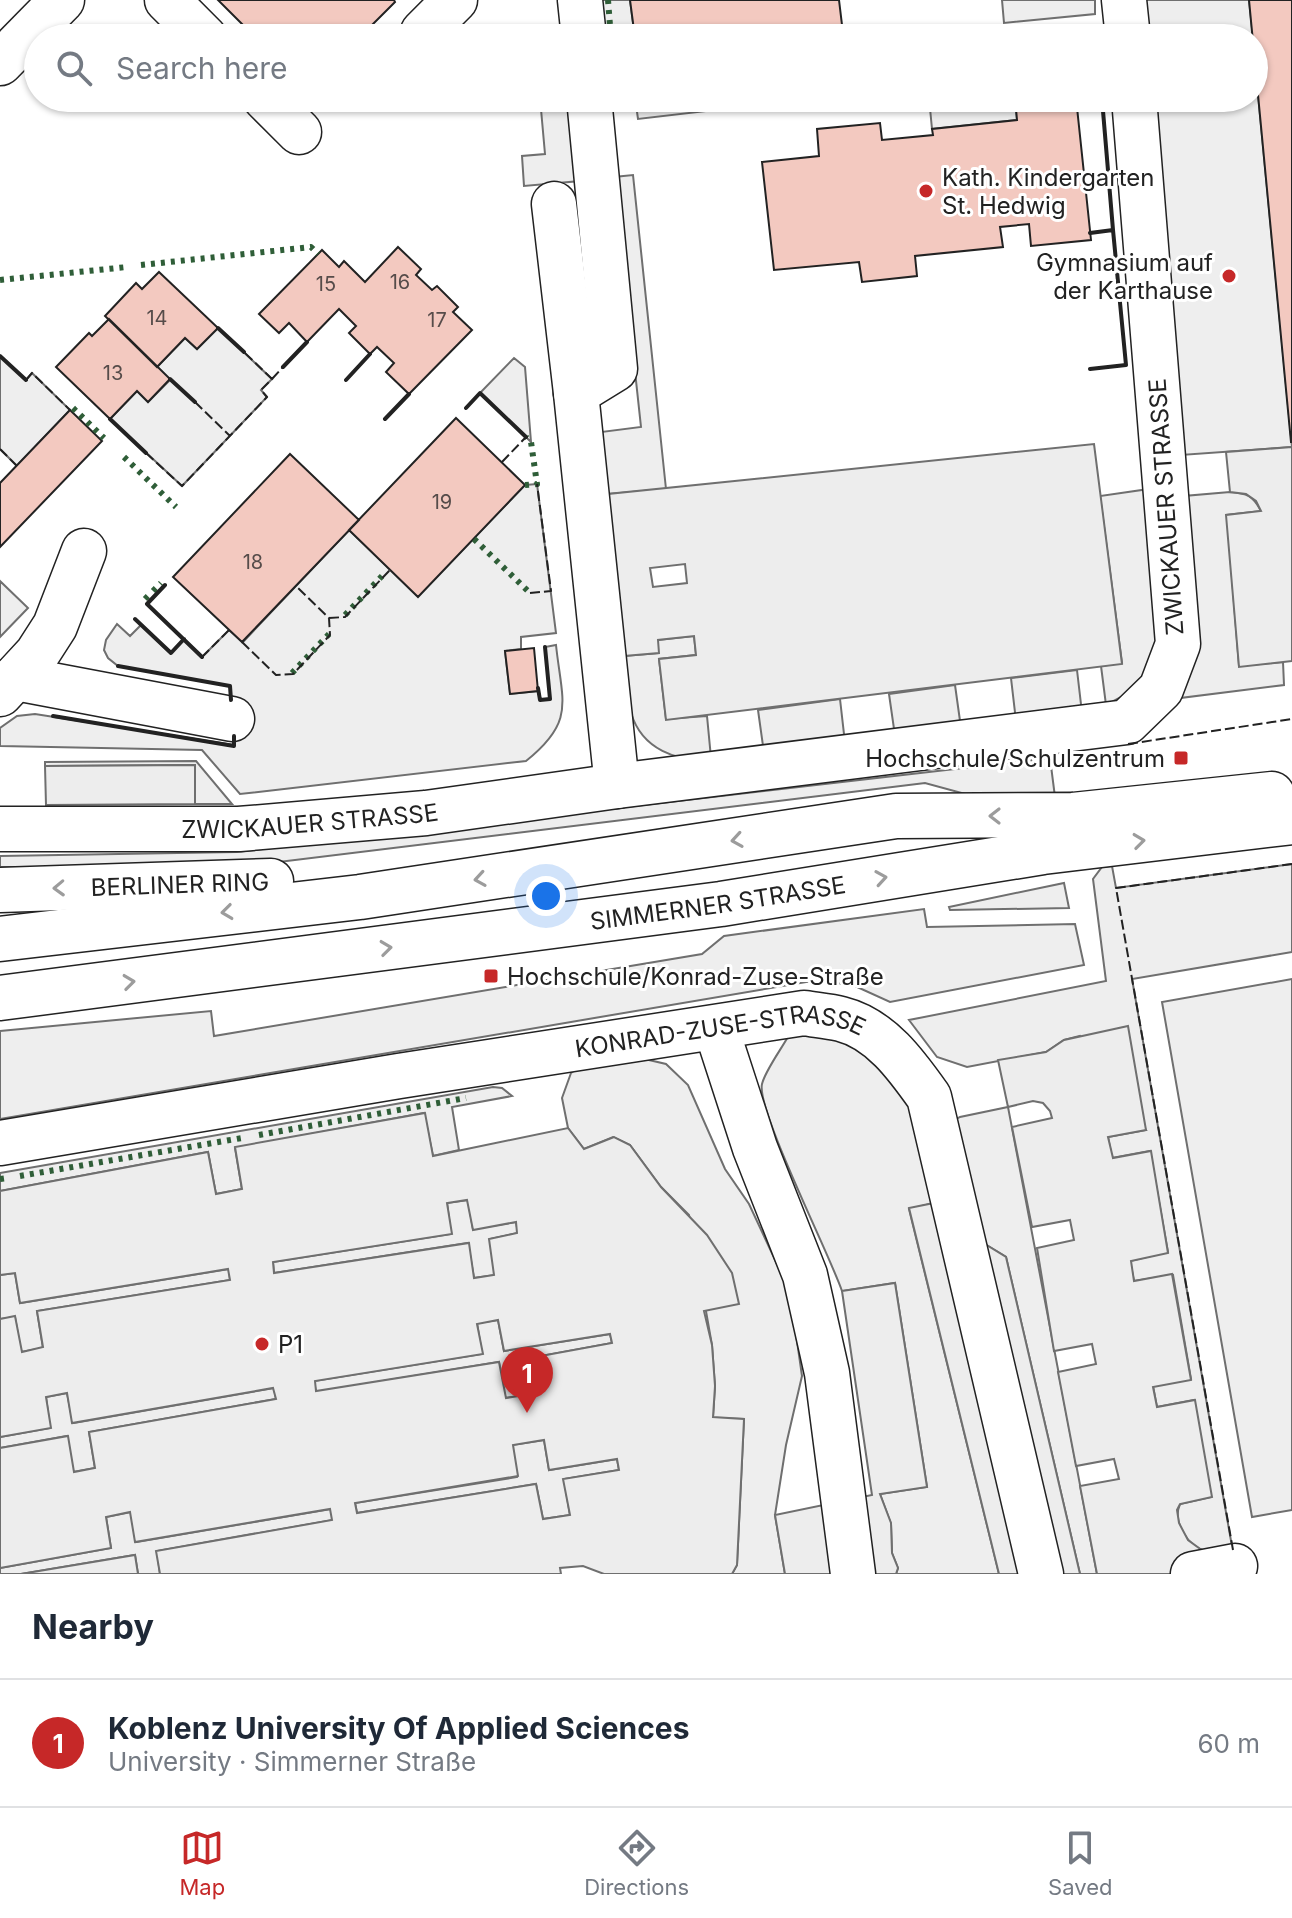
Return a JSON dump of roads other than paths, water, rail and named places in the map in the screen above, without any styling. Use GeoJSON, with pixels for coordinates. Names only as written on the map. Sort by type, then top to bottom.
{"type":"FeatureCollection","features":[{"type":"Feature","properties":{"kind":"street"},"geometry":{"type":"LineString","coordinates":[[38,24],[62,0]]}},
{"type":"Feature","properties":{"kind":"street"},"geometry":{"type":"LineString","coordinates":[[167,0],[191,24]]}},
{"type":"Feature","properties":{"kind":"street"},"geometry":{"type":"LineString","coordinates":[[431,24],[455,0]]}},
{"type":"Feature","properties":{"kind":"street"},"geometry":{"type":"LineString","coordinates":[[580,0],[583,24]]}},
{"type":"Feature","properties":{"kind":"street"},"geometry":{"type":"LineString","coordinates":[[1124,0],[1127,24]]}},
{"type":"Feature","properties":{"kind":"street"},"geometry":{"type":"LineString","coordinates":[[0,63],[24,39]]}},
{"type":"Feature","properties":{"kind":"street"},"geometry":{"type":"LineString","coordinates":[[279,112],[299,132]]}},
{"type":"Feature","properties":{"kind":"street"},"geometry":{"type":"LineString","coordinates":[[576,393],[615,369],[590,112]]}},
{"type":"Feature","properties":{"kind":"street","name":"ZWICKAUER STRASSE"},"geometry":{"type":"LineString","coordinates":[[0,829],[239,829],[426,813],[1127,722],[1161,689],[1178,644],[1135,112]]}},
{"type":"Feature","properties":{"kind":"street"},"geometry":{"type":"LineString","coordinates":[[554,204],[617,786]]}},
{"type":"Feature","properties":{"kind":"street"},"geometry":{"type":"LineString","coordinates":[[8,686],[37,654],[55,626],[84,551]]}},
{"type":"Feature","properties":{"kind":"street"},"geometry":{"type":"LineString","coordinates":[[8,686],[232,719]]}},
{"type":"Feature","properties":{"kind":"street"},"geometry":{"type":"LineString","coordinates":[[0,939],[360,897],[896,816],[1073,815],[1292,792]]}},
{"type":"Feature","properties":{"kind":"street","name":"SIMMERNER STRASSE"},"geometry":{"type":"LineString","coordinates":[[0,998],[721,904],[1043,852],[1292,822]]}},
{"type":"Feature","properties":{"kind":"street","name":"BERLINER RING"},"geometry":{"type":"LineString","coordinates":[[0,890],[275,881],[360,897]]}},
{"type":"Feature","properties":{"kind":"street","name":"KONRAD-ZUSE-STRASSE"},"geometry":{"type":"LineString","coordinates":[[0,1143],[399,1076],[804,1013],[845,1020],[876,1036],[905,1063],[929,1097],[1041,1574]]}},
{"type":"Feature","properties":{"kind":"street"},"geometry":{"type":"LineString","coordinates":[[716,1028],[755,1148],[805,1275],[827,1373],[853,1574]]}},
{"type":"Feature","properties":{"kind":"street"},"geometry":{"type":"LineString","coordinates":[[1193,1574],[1235,1566]]}},
{"type":"Feature","properties":{"kind":"place","name":"Kath. Kindergarten St. Hedwig"},"geometry":{"type":"Point","coordinates":[926,191]}},
{"type":"Feature","properties":{"kind":"place","name":"Gymnasium auf der Karthause"},"geometry":{"type":"Point","coordinates":[1229,276]}},
{"type":"Feature","properties":{"kind":"place","name":"Hochschule/Schulzentrum"},"geometry":{"type":"Point","coordinates":[1181,758]}},
{"type":"Feature","properties":{"kind":"place","name":"Hochschule/Konrad-Zuse-Straße"},"geometry":{"type":"Point","coordinates":[491,976]}},
{"type":"Feature","properties":{"kind":"place","name":"P1"},"geometry":{"type":"Point","coordinates":[262,1344]}},
{"type":"Feature","properties":{"kind":"place","name":"Koblenz University Of Applied Sciences"},"geometry":{"type":"Point","coordinates":[527,1413]}}]}
